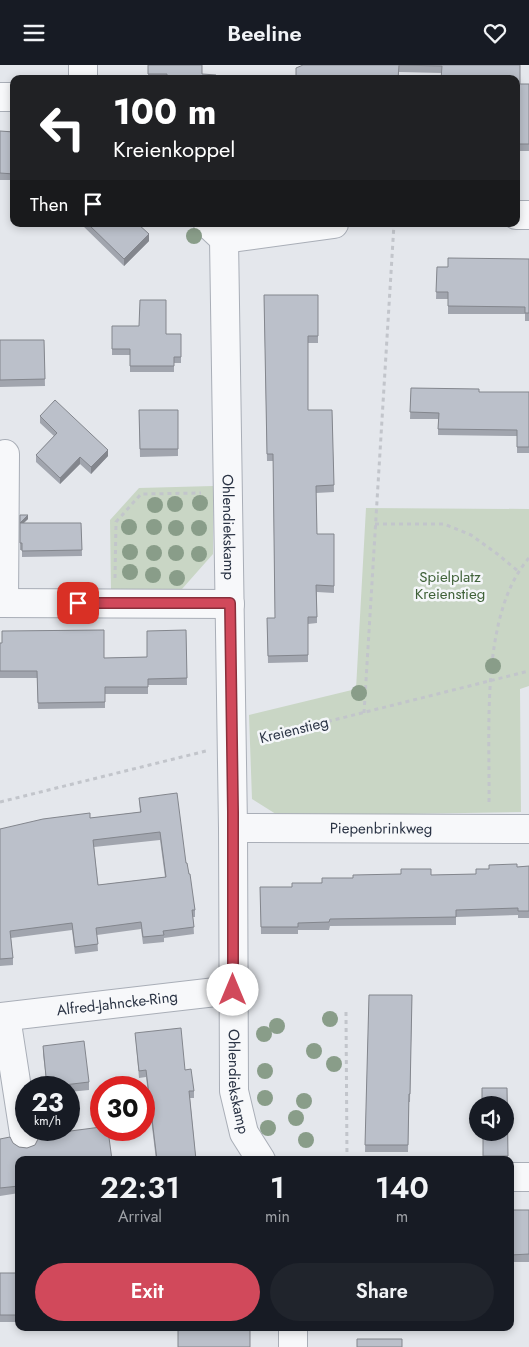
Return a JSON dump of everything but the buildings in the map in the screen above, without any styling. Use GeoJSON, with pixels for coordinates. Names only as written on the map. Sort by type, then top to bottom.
{"type":"FeatureCollection","features":[{"type":"Feature","properties":{"kind":"street"},"geometry":{"type":"LineString","coordinates":[[216,231],[283,227]]}},
{"type":"Feature","properties":{"kind":"street","name":"Ohlendiekskamp"},"geometry":{"type":"LineString","coordinates":[[216,231],[228,492],[233,828],[234,1091],[244,1133],[258,1156]]}},
{"type":"Feature","properties":{"kind":"street"},"geometry":{"type":"LineString","coordinates":[[5,454],[2,603],[230,603]]}},
{"type":"Feature","properties":{"kind":"street","name":"Piepenbrinkweg"},"geometry":{"type":"LineString","coordinates":[[233,828],[529,829]]}},
{"type":"Feature","properties":{"kind":"street","name":"Alfred-Jahncke-Ring"},"geometry":{"type":"LineString","coordinates":[[3,1017],[233,990]]}},
{"type":"Feature","properties":{"kind":"street"},"geometry":{"type":"LineString","coordinates":[[3,1017],[15,1084]]}},
{"type":"Feature","properties":{"kind":"street"},"geometry":{"type":"LineString","coordinates":[[514,1177],[529,1177]]}},
{"type":"Feature","properties":{"kind":"street"},"geometry":{"type":"LineString","coordinates":[[293,1331],[293,1347]]}},
{"type":"Feature","properties":{"kind":"path"},"geometry":{"type":"LineString","coordinates":[[364,713],[394,227]]}},
{"type":"Feature","properties":{"kind":"path"},"geometry":{"type":"LineString","coordinates":[[115,603],[116,522],[140,494],[228,492]]}},
{"type":"Feature","properties":{"kind":"path"},"geometry":{"type":"LineString","coordinates":[[375,524],[444,524],[471,535],[518,571]]}},
{"type":"Feature","properties":{"kind":"path"},"geometry":{"type":"LineString","coordinates":[[489,830],[490,681],[498,623],[518,571],[529,558]]}},
{"type":"Feature","properties":{"kind":"path","name":"Kreienstieg"},"geometry":{"type":"LineString","coordinates":[[0,802],[529,671]]}},
{"type":"Feature","properties":{"kind":"path"},"geometry":{"type":"LineString","coordinates":[[346,1012],[347,1156]]}},
{"type":"Feature","properties":{"kind":"green space"},"geometry":{"type":"Polygon","coordinates":[[[213,486],[213,554],[182,589],[111,591],[110,520],[139,488],[213,486]]]}},
{"type":"Feature","properties":{"kind":"green space","name":"Spielplatz Kreienstieg"},"geometry":{"type":"Polygon","coordinates":[[[366,508],[529,509],[529,686],[520,689],[521,812],[279,816],[252,799],[249,715],[356,689],[366,508]]]}},
{"type":"Feature","properties":{"kind":"route"},"geometry":{"type":"LineString","coordinates":[[78,603],[230,603],[233,990]]}}]}
